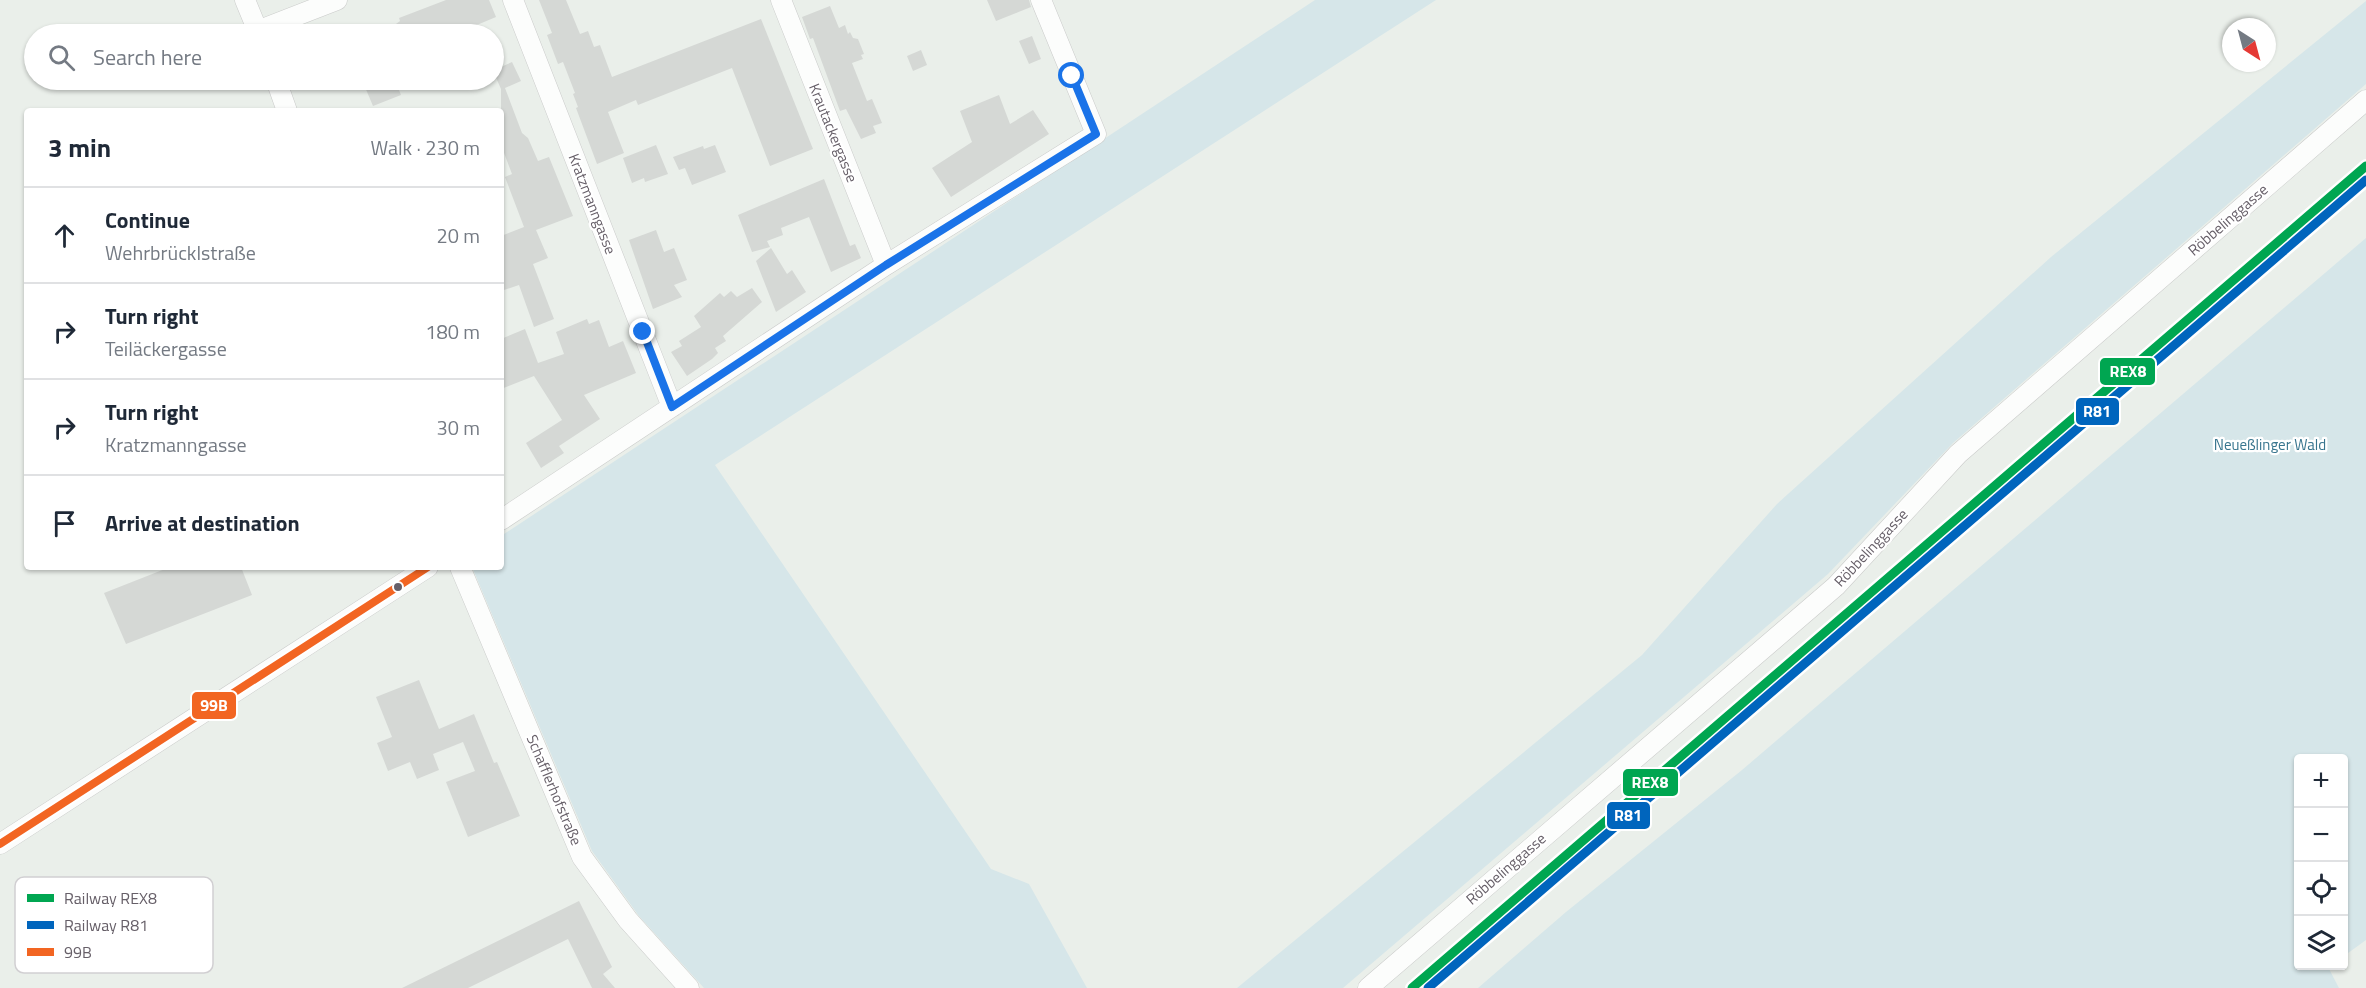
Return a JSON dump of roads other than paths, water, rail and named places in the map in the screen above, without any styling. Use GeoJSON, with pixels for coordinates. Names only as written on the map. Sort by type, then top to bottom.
{"type":"FeatureCollection","features":[{"type":"Feature","properties":{"kind":"street"},"geometry":{"type":"LineString","coordinates":[[245,0],[254,24]]}},
{"type":"Feature","properties":{"kind":"street"},"geometry":{"type":"LineString","coordinates":[[280,24],[337,0]]}},
{"type":"Feature","properties":{"kind":"street","name":"Kratzmanngasse"},"geometry":{"type":"LineString","coordinates":[[513,0],[672,407]]}},
{"type":"Feature","properties":{"kind":"street","name":"Krautackergasse"},"geometry":{"type":"LineString","coordinates":[[781,0],[886,265]]}},
{"type":"Feature","properties":{"kind":"street"},"geometry":{"type":"LineString","coordinates":[[504,518],[886,265],[1096,134],[1041,0]]}},
{"type":"Feature","properties":{"kind":"street"},"geometry":{"type":"LineString","coordinates":[[280,90],[286,108]]}},
{"type":"Feature","properties":{"kind":"street","name":"Röbbelinggasse"},"geometry":{"type":"LineString","coordinates":[[1368,988],[1836,586],[1958,454],[2366,100]]}},
{"type":"Feature","properties":{"kind":"street"},"geometry":{"type":"LineString","coordinates":[[0,844],[423,570]]}},
{"type":"Feature","properties":{"kind":"street","name":"Schafflerhofstraße"},"geometry":{"type":"LineString","coordinates":[[461,570],[582,857],[628,920],[689,988]]}},
{"type":"Feature","properties":{"kind":"rail line","name":"REX8"},"geometry":{"type":"LineString","coordinates":[[1412,988],[2366,166]]}},
{"type":"Feature","properties":{"kind":"rail line","name":"R81"},"geometry":{"type":"LineString","coordinates":[[1428,988],[2366,180]]}},
{"type":"Feature","properties":{"kind":"park label","name":"Neueßlinger Wald"},"geometry":{"type":"Point","coordinates":[2270,445]}}]}
